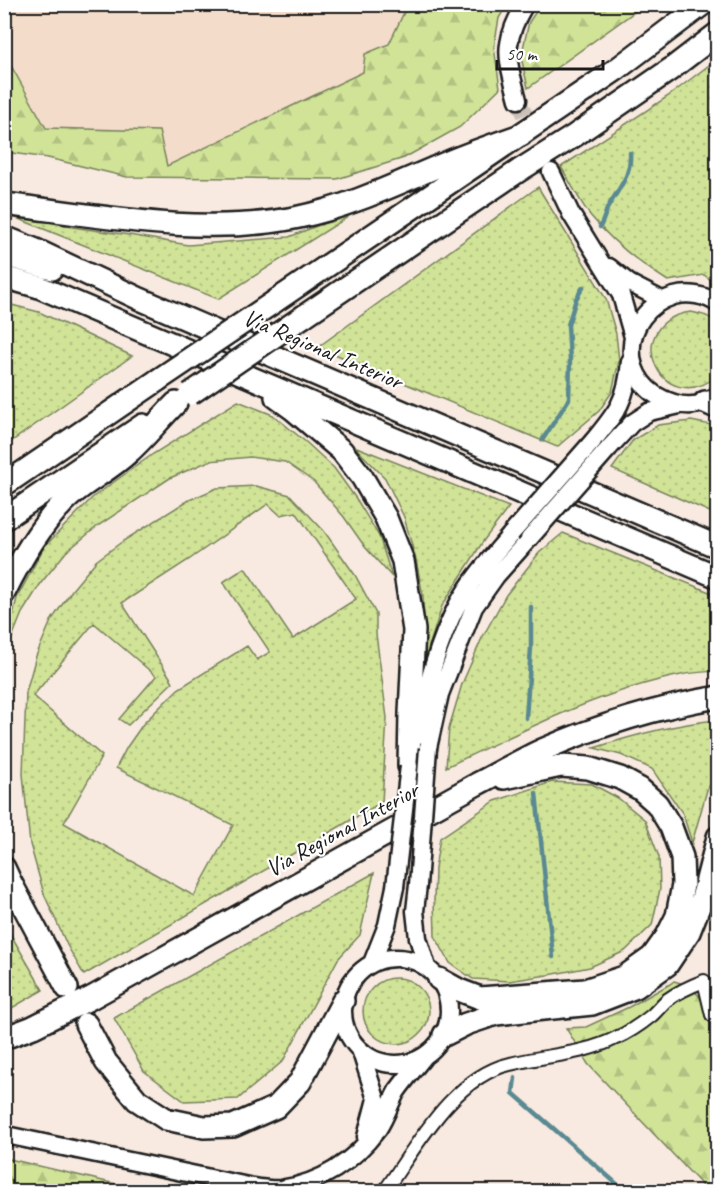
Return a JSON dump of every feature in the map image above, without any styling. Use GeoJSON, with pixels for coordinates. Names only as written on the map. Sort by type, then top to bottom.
{"type":"FeatureCollection","features":[{"type":"Feature","properties":{"kind":"highway"},"geometry":{"type":"LineString","coordinates":[[4,485],[627,63],[703,4]]}},
{"type":"Feature","properties":{"kind":"highway"},"geometry":{"type":"LineString","coordinates":[[4,519],[520,170],[574,136],[671,69],[717,33]]}},
{"type":"Feature","properties":{"kind":"highway"},"geometry":{"type":"LineString","coordinates":[[4,204],[153,222],[194,225],[263,223],[298,218],[377,193],[453,160],[521,135]]}},
{"type":"Feature","properties":{"kind":"highway"},"geometry":{"type":"LineString","coordinates":[[4,237],[36,249],[140,298]]}},
{"type":"Feature","properties":{"kind":"highway"},"geometry":{"type":"LineString","coordinates":[[4,255],[140,298]]}},
{"type":"Feature","properties":{"kind":"highway"},"geometry":{"type":"LineString","coordinates":[[4,277],[39,287],[717,577]]}},
{"type":"Feature","properties":{"kind":"highway","name":"Via Regional Interior"},"geometry":{"type":"LineString","coordinates":[[140,298],[717,547]]}},
{"type":"Feature","properties":{"kind":"highway"},"geometry":{"type":"LineString","coordinates":[[4,468],[158,380]]}},
{"type":"Feature","properties":{"kind":"highway"},"geometry":{"type":"LineString","coordinates":[[254,380],[342,451],[362,477],[386,518],[403,561],[414,630],[409,766]]}},
{"type":"Feature","properties":{"kind":"highway"},"geometry":{"type":"LineString","coordinates":[[4,593],[31,545],[66,499],[127,454],[183,398]]}},
{"type":"Feature","properties":{"kind":"highway","name":"Via Regional Interior"},"geometry":{"type":"LineString","coordinates":[[4,1038],[33,1027],[91,998],[542,750],[606,725],[717,697]]}},
{"type":"Feature","properties":{"kind":"highway"},"geometry":{"type":"LineString","coordinates":[[433,973],[459,990],[480,998],[585,990],[624,977],[652,957],[667,936],[677,915],[683,885],[682,856],[671,827],[657,804],[640,789],[620,778],[588,768],[561,766],[477,784]]}},
{"type":"Feature","properties":{"kind":"highway"},"geometry":{"type":"LineString","coordinates":[[444,1035],[466,1024],[496,1014],[592,1004],[636,987],[667,965],[688,932],[702,899],[717,837]]}},
{"type":"Feature","properties":{"kind":"highway"},"geometry":{"type":"LineString","coordinates":[[4,868],[67,988]]}},
{"type":"Feature","properties":{"kind":"highway"},"geometry":{"type":"LineString","coordinates":[[86,1024],[106,1062],[137,1100],[166,1119],[204,1127],[233,1126],[276,1107],[300,1082],[343,1001]]}},
{"type":"Feature","properties":{"kind":"main road"},"geometry":{"type":"LineString","coordinates":[[518,100],[511,72],[509,45],[525,4]]}},
{"type":"Feature","properties":{"kind":"main road"},"geometry":{"type":"LineString","coordinates":[[551,172],[571,214],[621,295],[632,344],[634,367],[641,381],[652,393],[665,401],[680,405]]}},
{"type":"Feature","properties":{"kind":"main road"},"geometry":{"type":"LineString","coordinates":[[599,259],[630,284],[662,300]]}},
{"type":"Feature","properties":{"kind":"main road"},"geometry":{"type":"LineString","coordinates":[[372,963],[387,925],[395,887],[409,766],[423,705],[445,631],[458,604],[471,582],[593,441],[621,404],[628,382],[632,344],[639,322],[649,309],[662,300],[680,295],[698,295],[717,304]]}},
{"type":"Feature","properties":{"kind":"main road"},"geometry":{"type":"LineString","coordinates":[[4,1136],[253,1187],[279,1189],[322,1177],[364,1147],[380,1126],[397,1092],[444,1035],[450,1016],[448,997],[433,973],[418,938],[415,911],[428,748],[440,694],[474,607],[496,576],[632,423],[649,412],[680,405],[713,402]]}},
{"type":"Feature","properties":{"kind":"main road"},"geometry":{"type":"LineString","coordinates":[[423,1058],[407,1064],[391,1065],[375,1061],[361,1052],[349,1038],[343,1020],[343,1001],[349,986],[359,973],[372,963],[400,958],[414,961],[433,973]]}},
{"type":"Feature","properties":{"kind":"main road"},"geometry":{"type":"LineString","coordinates":[[361,1052],[376,1099],[364,1147]]}},
{"type":"Feature","properties":{"kind":"street"},"geometry":{"type":"LineString","coordinates":[[384,1191],[426,1130],[448,1103],[481,1076],[507,1064],[591,1049],[618,1038],[650,1017],[666,1001],[686,988],[704,981],[712,1015]]}},
{"type":"Feature","properties":{"kind":"shaded area"},"geometry":{"type":"Polygon","coordinates":[[[4,5],[408,5],[389,44],[363,72],[167,166],[159,131],[46,128],[5,55],[4,5]]]}},
{"type":"Feature","properties":{"kind":"green space"},"geometry":{"type":"Polygon","coordinates":[[[408,4],[507,5],[499,18],[494,47],[500,88],[460,127],[404,158],[337,179],[127,177],[48,158],[5,152],[5,55],[46,128],[159,131],[167,166],[363,72],[365,54],[389,44],[408,4]]]}},
{"type":"Feature","properties":{"kind":"green space"},"geometry":{"type":"Polygon","coordinates":[[[541,4],[644,5],[528,88],[521,57],[529,22],[541,4]]]}},
{"type":"Feature","properties":{"kind":"green space"},"geometry":{"type":"Polygon","coordinates":[[[717,59],[717,284],[704,275],[668,281],[626,251],[598,225],[582,204],[561,167],[670,95],[717,59]]]}},
{"type":"Feature","properties":{"kind":"green space"},"geometry":{"type":"Polygon","coordinates":[[[538,187],[606,299],[616,334],[619,361],[612,392],[599,411],[557,447],[318,347],[538,187]]]}},
{"type":"Feature","properties":{"kind":"green space"},"geometry":{"type":"Polygon","coordinates":[[[16,213],[72,227],[188,245],[289,237],[347,214],[348,217],[218,299],[14,217],[16,213]]]}},
{"type":"Feature","properties":{"kind":"green space"},"geometry":{"type":"Polygon","coordinates":[[[4,303],[39,312],[132,356],[5,446],[4,303]]]}},
{"type":"Feature","properties":{"kind":"green space"},"geometry":{"type":"Polygon","coordinates":[[[691,312],[709,317],[718,324],[717,376],[697,387],[679,386],[664,378],[655,365],[652,349],[656,333],[669,319],[691,312]]]}},
{"type":"Feature","properties":{"kind":"green space"},"geometry":{"type":"Polygon","coordinates":[[[238,401],[273,415],[334,468],[379,536],[392,577],[365,547],[344,517],[314,482],[285,462],[250,457],[209,461],[170,478],[99,525],[66,552],[41,583],[22,613],[5,655],[17,598],[44,547],[93,497],[153,454],[238,401]]]}},
{"type":"Feature","properties":{"kind":"green space"},"geometry":{"type":"Polygon","coordinates":[[[691,421],[717,426],[717,515],[612,469],[633,440],[658,425],[691,421]]]}},
{"type":"Feature","properties":{"kind":"green space"},"geometry":{"type":"Polygon","coordinates":[[[354,446],[509,507],[484,540],[442,606],[425,659],[423,596],[404,517],[385,478],[354,446]]]}},
{"type":"Feature","properties":{"kind":"green space"},"geometry":{"type":"Polygon","coordinates":[[[256,486],[290,495],[324,531],[355,575],[376,614],[376,634],[387,718],[382,802],[84,975],[67,945],[44,894],[30,844],[23,774],[26,692],[36,656],[51,621],[72,590],[96,561],[123,541],[187,501],[217,488],[256,486]],[[268,504],[122,603],[173,682],[128,725],[119,719],[156,676],[94,623],[33,696],[102,756],[64,823],[194,896],[233,825],[116,768],[143,724],[178,689],[247,646],[257,660],[270,652],[223,582],[245,568],[293,639],[356,599],[296,512],[280,515],[268,504]]]}},
{"type":"Feature","properties":{"kind":"green space"},"geometry":{"type":"Polygon","coordinates":[[[563,533],[717,595],[717,671],[686,674],[621,691],[561,714],[446,767],[449,728],[462,684],[482,638],[506,595],[539,553],[563,533]]]}},
{"type":"Feature","properties":{"kind":"green space"},"geometry":{"type":"Polygon","coordinates":[[[717,720],[717,773],[707,790],[692,843],[683,814],[652,769],[621,755],[594,748],[655,731],[717,720]]]}},
{"type":"Feature","properties":{"kind":"green space"},"geometry":{"type":"Polygon","coordinates":[[[552,782],[592,784],[618,798],[645,820],[659,857],[660,889],[652,925],[625,951],[590,967],[509,981],[473,979],[450,963],[435,936],[435,868],[440,838],[495,801],[552,782]]]}},
{"type":"Feature","properties":{"kind":"green space"},"geometry":{"type":"Polygon","coordinates":[[[374,873],[360,935],[338,959],[283,1061],[238,1099],[184,1101],[144,1071],[114,1018],[374,873]]]}},
{"type":"Feature","properties":{"kind":"green space"},"geometry":{"type":"Polygon","coordinates":[[[4,923],[43,990],[5,1012],[4,1012],[4,923]]]}},
{"type":"Feature","properties":{"kind":"green space"},"geometry":{"type":"Polygon","coordinates":[[[396,978],[409,981],[419,988],[426,998],[429,1011],[426,1024],[419,1034],[409,1041],[396,1044],[383,1041],[373,1034],[366,1024],[363,1011],[366,998],[373,988],[383,981],[396,978]]]}},
{"type":"Feature","properties":{"kind":"green space"},"geometry":{"type":"Polygon","coordinates":[[[674,981],[690,986],[717,1014],[717,1191],[702,1191],[701,1184],[588,1064],[566,1028],[586,1027],[629,1007],[674,981]]]}},
{"type":"Feature","properties":{"kind":"green space"},"geometry":{"type":"Polygon","coordinates":[[[5,1158],[141,1190],[139,1192],[5,1191],[5,1158]]]}},
{"type":"Feature","properties":{"kind":"waterway"},"geometry":{"type":"LineString","coordinates":[[600,227],[629,169],[630,153]]}},
{"type":"Feature","properties":{"kind":"waterway"},"geometry":{"type":"LineString","coordinates":[[543,439],[569,399],[568,325],[576,299],[583,287]]}},
{"type":"Feature","properties":{"kind":"waterway"},"geometry":{"type":"LineString","coordinates":[[526,718],[531,648],[531,607]]}},
{"type":"Feature","properties":{"kind":"waterway"},"geometry":{"type":"LineString","coordinates":[[536,793],[553,957]]}},
{"type":"Feature","properties":{"kind":"waterway"},"geometry":{"type":"LineString","coordinates":[[515,1078],[513,1093],[626,1192]]}},
{"type":"Feature","properties":{"kind":"tunnel"},"geometry":{"type":"LineString","coordinates":[[518,100],[548,164]]}}]}
